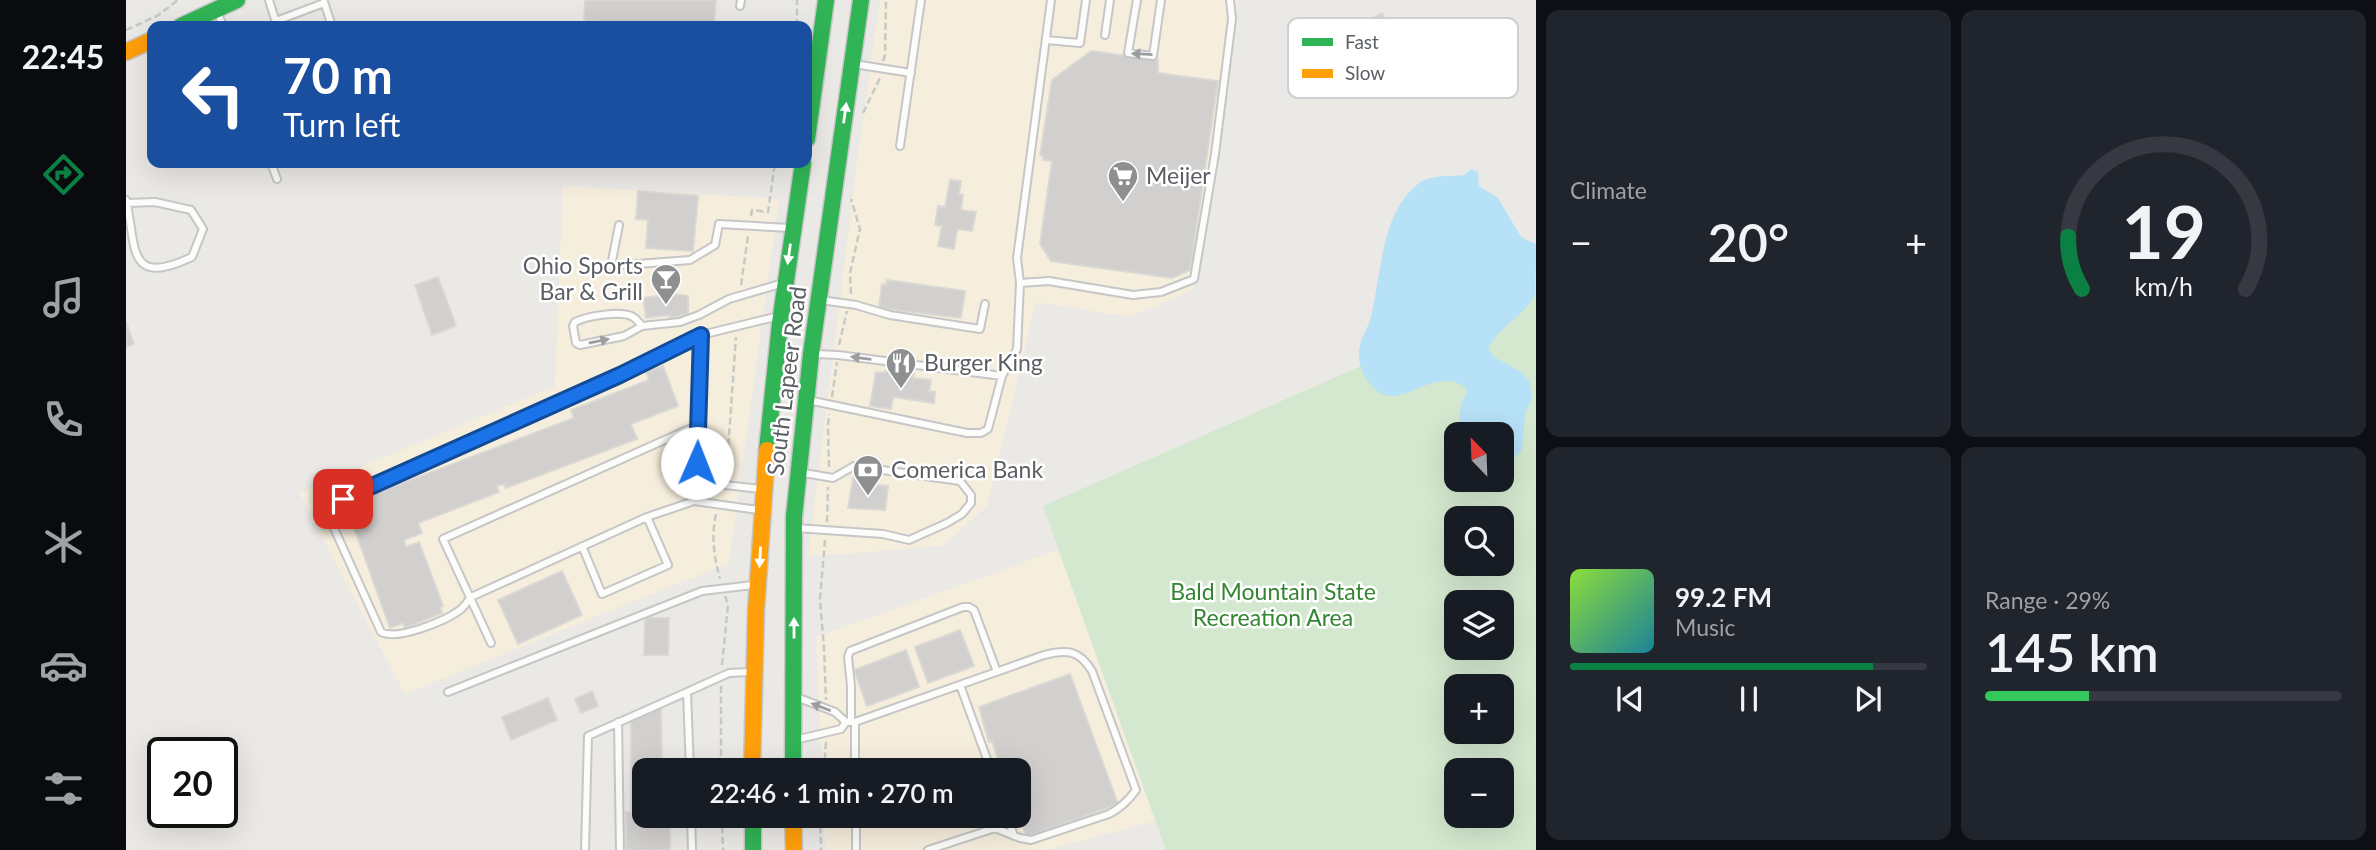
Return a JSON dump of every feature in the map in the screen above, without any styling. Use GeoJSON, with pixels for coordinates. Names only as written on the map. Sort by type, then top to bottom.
{"type":"FeatureCollection","features":[{"type":"Feature","properties":{"kind":"main road"},"geometry":{"type":"LineString","coordinates":[[192,21],[237,0]]}},
{"type":"Feature","properties":{"kind":"main road"},"geometry":{"type":"LineString","coordinates":[[812,102],[826,0]]}},
{"type":"Feature","properties":{"kind":"main road"},"geometry":{"type":"LineString","coordinates":[[837,0],[831,53],[833,62],[839,69],[851,69]]}},
{"type":"Feature","properties":{"kind":"main road","name":"South Lapeer Road"},"geometry":{"type":"LineString","coordinates":[[793,758],[794,528],[799,472],[811,354],[861,0]]}},
{"type":"Feature","properties":{"kind":"main road"},"geometry":{"type":"LineString","coordinates":[[126,52],[147,42]]}},
{"type":"Feature","properties":{"kind":"main road"},"geometry":{"type":"LineString","coordinates":[[802,170],[834,189]]}},
{"type":"Feature","properties":{"kind":"main road","name":"South Lapeer Road"},"geometry":{"type":"LineString","coordinates":[[752,758],[762,511],[781,316],[802,170]]}},
{"type":"Feature","properties":{"kind":"main road"},"geometry":{"type":"LineString","coordinates":[[753,828],[753,850]]}},
{"type":"Feature","properties":{"kind":"main road"},"geometry":{"type":"LineString","coordinates":[[793,828],[793,850]]}},
{"type":"Feature","properties":{"kind":"lane"},"geometry":{"type":"LineString","coordinates":[[269,0],[275,21]]}},
{"type":"Feature","properties":{"kind":"lane"},"geometry":{"type":"LineString","coordinates":[[900,146],[921,0]]}},
{"type":"Feature","properties":{"kind":"lane"},"geometry":{"type":"LineString","coordinates":[[807,400],[967,433],[981,433],[988,429],[1002,376],[1017,349],[1020,284],[1017,258],[1051,0]]}},
{"type":"Feature","properties":{"kind":"lane"},"geometry":{"type":"LineString","coordinates":[[1046,40],[1080,43],[1086,0]]}},
{"type":"Feature","properties":{"kind":"lane"},"geometry":{"type":"LineString","coordinates":[[1105,35],[1110,0]]}},
{"type":"Feature","properties":{"kind":"lane"},"geometry":{"type":"LineString","coordinates":[[1137,0],[1128,53],[1153,56],[1161,0]]}},
{"type":"Feature","properties":{"kind":"lane"},"geometry":{"type":"LineString","coordinates":[[1020,284],[1049,281],[1133,295],[1161,292],[1194,279],[1215,155],[1232,19],[1230,0]]}},
{"type":"Feature","properties":{"kind":"lane"},"geometry":{"type":"LineString","coordinates":[[280,21],[323,1],[330,21]]}},
{"type":"Feature","properties":{"kind":"lane"},"geometry":{"type":"LineString","coordinates":[[217,9],[221,21]]}},
{"type":"Feature","properties":{"kind":"lane"},"geometry":{"type":"LineString","coordinates":[[851,69],[911,73]]}},
{"type":"Feature","properties":{"kind":"lane"},"geometry":{"type":"LineString","coordinates":[[273,168],[277,179]]}},
{"type":"Feature","properties":{"kind":"lane"},"geometry":{"type":"LineString","coordinates":[[127,202],[155,202],[191,210],[204,229],[192,257],[169,267],[149,268],[137,259],[130,233],[127,202]]}},
{"type":"Feature","properties":{"kind":"lane"},"geometry":{"type":"LineString","coordinates":[[619,225],[611,266],[690,260],[715,245],[719,224],[792,228]]}},
{"type":"Feature","properties":{"kind":"lane"},"geometry":{"type":"LineString","coordinates":[[642,326],[633,317],[622,314],[584,318],[573,326],[576,343],[580,345],[624,336],[642,326],[680,322],[739,296],[785,282]]}},
{"type":"Feature","properties":{"kind":"lane"},"geometry":{"type":"LineString","coordinates":[[819,300],[849,304],[890,315],[980,329],[985,304]]}},
{"type":"Feature","properties":{"kind":"lane"},"geometry":{"type":"LineString","coordinates":[[762,511],[694,501],[647,517],[471,597],[460,610],[411,633],[391,636],[380,632],[329,517],[332,505],[620,375],[701,335],[781,316]]}},
{"type":"Feature","properties":{"kind":"lane"},"geometry":{"type":"LineString","coordinates":[[694,501],[697,482],[701,335]]}},
{"type":"Feature","properties":{"kind":"lane"},"geometry":{"type":"LineString","coordinates":[[811,354],[1002,376]]}},
{"type":"Feature","properties":{"kind":"lane"},"geometry":{"type":"LineString","coordinates":[[491,643],[443,539],[698,425]]}},
{"type":"Feature","properties":{"kind":"lane"},"geometry":{"type":"LineString","coordinates":[[794,528],[883,534],[909,540],[947,523],[962,514],[971,503],[971,495],[960,481],[855,466],[841,475],[829,477],[799,472]]}},
{"type":"Feature","properties":{"kind":"lane"},"geometry":{"type":"LineString","coordinates":[[697,482],[764,489]]}},
{"type":"Feature","properties":{"kind":"lane"},"geometry":{"type":"LineString","coordinates":[[582,546],[602,594],[668,565],[647,517]]}},
{"type":"Feature","properties":{"kind":"lane"},"geometry":{"type":"LineString","coordinates":[[448,692],[702,591],[758,584]]}},
{"type":"Feature","properties":{"kind":"lane"},"geometry":{"type":"LineString","coordinates":[[854,758],[848,657],[850,651],[962,607],[970,607],[974,610],[997,672]]}},
{"type":"Feature","properties":{"kind":"lane"},"geometry":{"type":"LineString","coordinates":[[793,740],[841,729],[851,722],[1057,652],[1072,652],[1085,660],[1092,671],[1136,790],[1121,808],[1109,814],[1031,840],[995,828],[928,850]]}},
{"type":"Feature","properties":{"kind":"lane"},"geometry":{"type":"LineString","coordinates":[[585,850],[588,736],[729,673],[754,671]]}},
{"type":"Feature","properties":{"kind":"lane"},"geometry":{"type":"LineString","coordinates":[[960,685],[987,758]]}},
{"type":"Feature","properties":{"kind":"lane"},"geometry":{"type":"LineString","coordinates":[[687,692],[690,758]]}},
{"type":"Feature","properties":{"kind":"lane"},"geometry":{"type":"LineString","coordinates":[[793,696],[835,712],[851,722]]}},
{"type":"Feature","properties":{"kind":"lane"},"geometry":{"type":"LineString","coordinates":[[618,722],[620,850]]}},
{"type":"Feature","properties":{"kind":"lane"},"geometry":{"type":"LineString","coordinates":[[691,828],[692,850]]}},
{"type":"Feature","properties":{"kind":"lane"},"geometry":{"type":"LineString","coordinates":[[856,828],[856,850]]}},
{"type":"Feature","properties":{"kind":"lane"},"geometry":{"type":"LineString","coordinates":[[1011,828],[1014,836]]}},
{"type":"Feature","properties":{"kind":"path"},"geometry":{"type":"LineString","coordinates":[[126,30],[157,16],[177,0]]}},
{"type":"Feature","properties":{"kind":"path"},"geometry":{"type":"LineString","coordinates":[[797,0],[797,21]]}},
{"type":"Feature","properties":{"kind":"path"},"geometry":{"type":"LineString","coordinates":[[862,117],[879,80],[885,55],[886,0]]}},
{"type":"Feature","properties":{"kind":"path"},"geometry":{"type":"LineString","coordinates":[[739,296],[752,210],[768,212],[774,168]]}},
{"type":"Feature","properties":{"kind":"path"},"geometry":{"type":"LineString","coordinates":[[826,708],[820,577],[827,530],[828,427],[839,340],[849,304],[850,273],[860,229],[851,193]]}},
{"type":"Feature","properties":{"kind":"path"},"geometry":{"type":"LineString","coordinates":[[719,484],[728,450],[737,326]]}},
{"type":"Feature","properties":{"kind":"path"},"geometry":{"type":"LineString","coordinates":[[717,505],[712,530],[713,547],[728,605],[721,677],[721,758]]}},
{"type":"Feature","properties":{"kind":"path"},"geometry":{"type":"LineString","coordinates":[[825,758],[826,732]]}},
{"type":"Feature","properties":{"kind":"path"},"geometry":{"type":"LineString","coordinates":[[722,828],[723,850]]}},
{"type":"Feature","properties":{"kind":"path"},"geometry":{"type":"LineString","coordinates":[[820,828],[821,850]]}},
{"type":"Feature","properties":{"kind":"shaded area"},"geometry":{"type":"Polygon","coordinates":[[[880,0],[1238,0],[1193,290],[1130,317],[1036,302],[987,506],[942,546],[808,557],[857,162],[880,0]]]}},
{"type":"Feature","properties":{"kind":"shaded area"},"geometry":{"type":"Polygon","coordinates":[[[563,186],[779,199],[729,563],[405,694],[299,493],[555,386],[563,186]]]}},
{"type":"Feature","properties":{"kind":"shaded area"},"geometry":{"type":"Polygon","coordinates":[[[1058,550],[1155,821],[1046,850],[825,850],[824,828],[1031,828],[1031,758],[821,758],[816,637],[1058,550]]]}},
{"type":"Feature","properties":{"kind":"green space","name":"Bald Mountain State Recreation Area"},"geometry":{"type":"Polygon","coordinates":[[[1536,289],[1536,850],[1166,850],[1043,506],[1536,289]]]}},
{"type":"Feature","properties":{"kind":"water"},"geometry":{"type":"Polygon","coordinates":[[[1471,169],[1478,172],[1479,186],[1498,198],[1521,237],[1536,244],[1535,294],[1525,309],[1492,341],[1488,349],[1493,356],[1522,373],[1529,381],[1532,397],[1525,415],[1522,450],[1514,458],[1514,422],[1460,422],[1462,402],[1467,393],[1465,387],[1453,381],[1440,381],[1405,394],[1382,394],[1366,379],[1359,357],[1360,343],[1371,317],[1384,246],[1396,211],[1406,196],[1423,181],[1434,177],[1464,175],[1471,169]]]}},
{"type":"Feature","properties":{"kind":"building"},"geometry":{"type":"Polygon","coordinates":[[[585,0],[716,0],[714,21],[584,21],[585,0]]]}},
{"type":"Feature","properties":{"kind":"building","name":"Meijer"},"geometry":{"type":"Polygon","coordinates":[[[1091,51],[1158,60],[1158,73],[1218,81],[1190,270],[1172,278],[1051,261],[1040,244],[1052,161],[1043,160],[1040,155],[1052,80],[1091,51]]]}},
{"type":"Feature","properties":{"kind":"building"},"geometry":{"type":"Polygon","coordinates":[[[950,180],[961,181],[961,210],[976,212],[972,231],[957,229],[954,249],[938,246],[942,226],[935,225],[938,206],[945,207],[950,180]]]}},
{"type":"Feature","properties":{"kind":"building"},"geometry":{"type":"Polygon","coordinates":[[[638,191],[698,196],[693,251],[646,248],[648,220],[636,219],[638,191]]]}},
{"type":"Feature","properties":{"kind":"building"},"geometry":{"type":"Polygon","coordinates":[[[438,277],[456,326],[432,335],[415,285],[438,277]]]}},
{"type":"Feature","properties":{"kind":"building"},"geometry":{"type":"Polygon","coordinates":[[[887,280],[965,291],[961,318],[879,308],[882,284],[886,285],[887,280]]]}},
{"type":"Feature","properties":{"kind":"building","name":"Ohio Sports Bar & Grill"},"geometry":{"type":"Polygon","coordinates":[[[672,294],[688,296],[688,314],[669,318],[670,315],[646,318],[643,298],[672,294]]]}},
{"type":"Feature","properties":{"kind":"building"},"geometry":{"type":"Polygon","coordinates":[[[126,322],[134,344],[126,347],[126,322]]]}},
{"type":"Feature","properties":{"kind":"building"},"geometry":{"type":"Polygon","coordinates":[[[126,322],[134,344],[126,347],[126,322]]]}},
{"type":"Feature","properties":{"kind":"building"},"geometry":{"type":"Polygon","coordinates":[[[663,366],[678,406],[631,424],[637,439],[506,488],[504,484],[497,486],[499,492],[418,523],[422,533],[404,540],[406,547],[419,542],[443,606],[440,607],[442,613],[405,628],[403,623],[390,628],[348,511],[357,508],[355,501],[574,418],[571,410],[649,380],[646,372],[663,366]]]}},
{"type":"Feature","properties":{"kind":"building","name":"Burger King"},"geometry":{"type":"Polygon","coordinates":[[[876,372],[914,373],[913,378],[931,380],[929,391],[935,392],[934,403],[893,397],[891,409],[870,406],[876,372]]]}},
{"type":"Feature","properties":{"kind":"building","name":"Comerica Bank"},"geometry":{"type":"Polygon","coordinates":[[[855,468],[870,470],[868,484],[888,486],[885,510],[848,508],[855,468]]]}},
{"type":"Feature","properties":{"kind":"building"},"geometry":{"type":"Polygon","coordinates":[[[562,571],[582,615],[518,644],[498,600],[562,571]]]}},
{"type":"Feature","properties":{"kind":"building"},"geometry":{"type":"Polygon","coordinates":[[[645,618],[669,618],[668,655],[644,655],[645,618]]]}},
{"type":"Feature","properties":{"kind":"building"},"geometry":{"type":"Polygon","coordinates":[[[960,630],[974,666],[928,683],[915,647],[960,630]]]}},
{"type":"Feature","properties":{"kind":"building"},"geometry":{"type":"Polygon","coordinates":[[[906,650],[919,687],[867,706],[854,670],[906,650]]]}},
{"type":"Feature","properties":{"kind":"building"},"geometry":{"type":"Polygon","coordinates":[[[1070,674],[1118,804],[1027,837],[1023,828],[1031,828],[1031,758],[998,758],[992,741],[989,742],[979,707],[1070,674]]]}},
{"type":"Feature","properties":{"kind":"building"},"geometry":{"type":"Polygon","coordinates":[[[592,691],[598,706],[581,713],[575,699],[592,691]]]}},
{"type":"Feature","properties":{"kind":"building"},"geometry":{"type":"Polygon","coordinates":[[[548,698],[557,720],[511,740],[502,717],[548,698]]]}},
{"type":"Feature","properties":{"kind":"building"},"geometry":{"type":"Polygon","coordinates":[[[661,707],[662,758],[632,758],[632,828],[670,828],[670,850],[626,850],[626,812],[631,812],[631,721],[661,707]]]}},
{"type":"Feature","properties":{"kind":"traffic: fast"},"geometry":{"type":"LineString","coordinates":[[192,21],[237,0]]}},
{"type":"Feature","properties":{"kind":"traffic: fast"},"geometry":{"type":"LineString","coordinates":[[812,102],[826,0]]}},
{"type":"Feature","properties":{"kind":"traffic: fast"},"geometry":{"type":"LineString","coordinates":[[793,758],[794,517],[811,354],[861,0]]}},
{"type":"Feature","properties":{"kind":"traffic: fast"},"geometry":{"type":"LineString","coordinates":[[767,450],[780,323],[802,168]]}},
{"type":"Feature","properties":{"kind":"traffic: fast"},"geometry":{"type":"LineString","coordinates":[[753,828],[753,850]]}},
{"type":"Feature","properties":{"kind":"traffic: slow"},"geometry":{"type":"LineString","coordinates":[[126,52],[147,42]]}},
{"type":"Feature","properties":{"kind":"traffic: slow"},"geometry":{"type":"LineString","coordinates":[[752,758],[756,611],[767,450]]}},
{"type":"Feature","properties":{"kind":"traffic: slow"},"geometry":{"type":"LineString","coordinates":[[793,828],[794,850]]}},
{"type":"Feature","properties":{"kind":"place","name":"Meijer"},"geometry":{"type":"Point","coordinates":[1123,203]}},
{"type":"Feature","properties":{"kind":"place","name":"Ohio Sports Bar & Grill"},"geometry":{"type":"Point","coordinates":[666,306]}},
{"type":"Feature","properties":{"kind":"place","name":"Burger King"},"geometry":{"type":"Point","coordinates":[901,390]}},
{"type":"Feature","properties":{"kind":"place","name":"Comerica Bank"},"geometry":{"type":"Point","coordinates":[868,497]}},
{"type":"Feature","properties":{"kind":"route"},"geometry":{"type":"LineString","coordinates":[[343,499],[620,375],[701,335],[697,463]]}}]}
